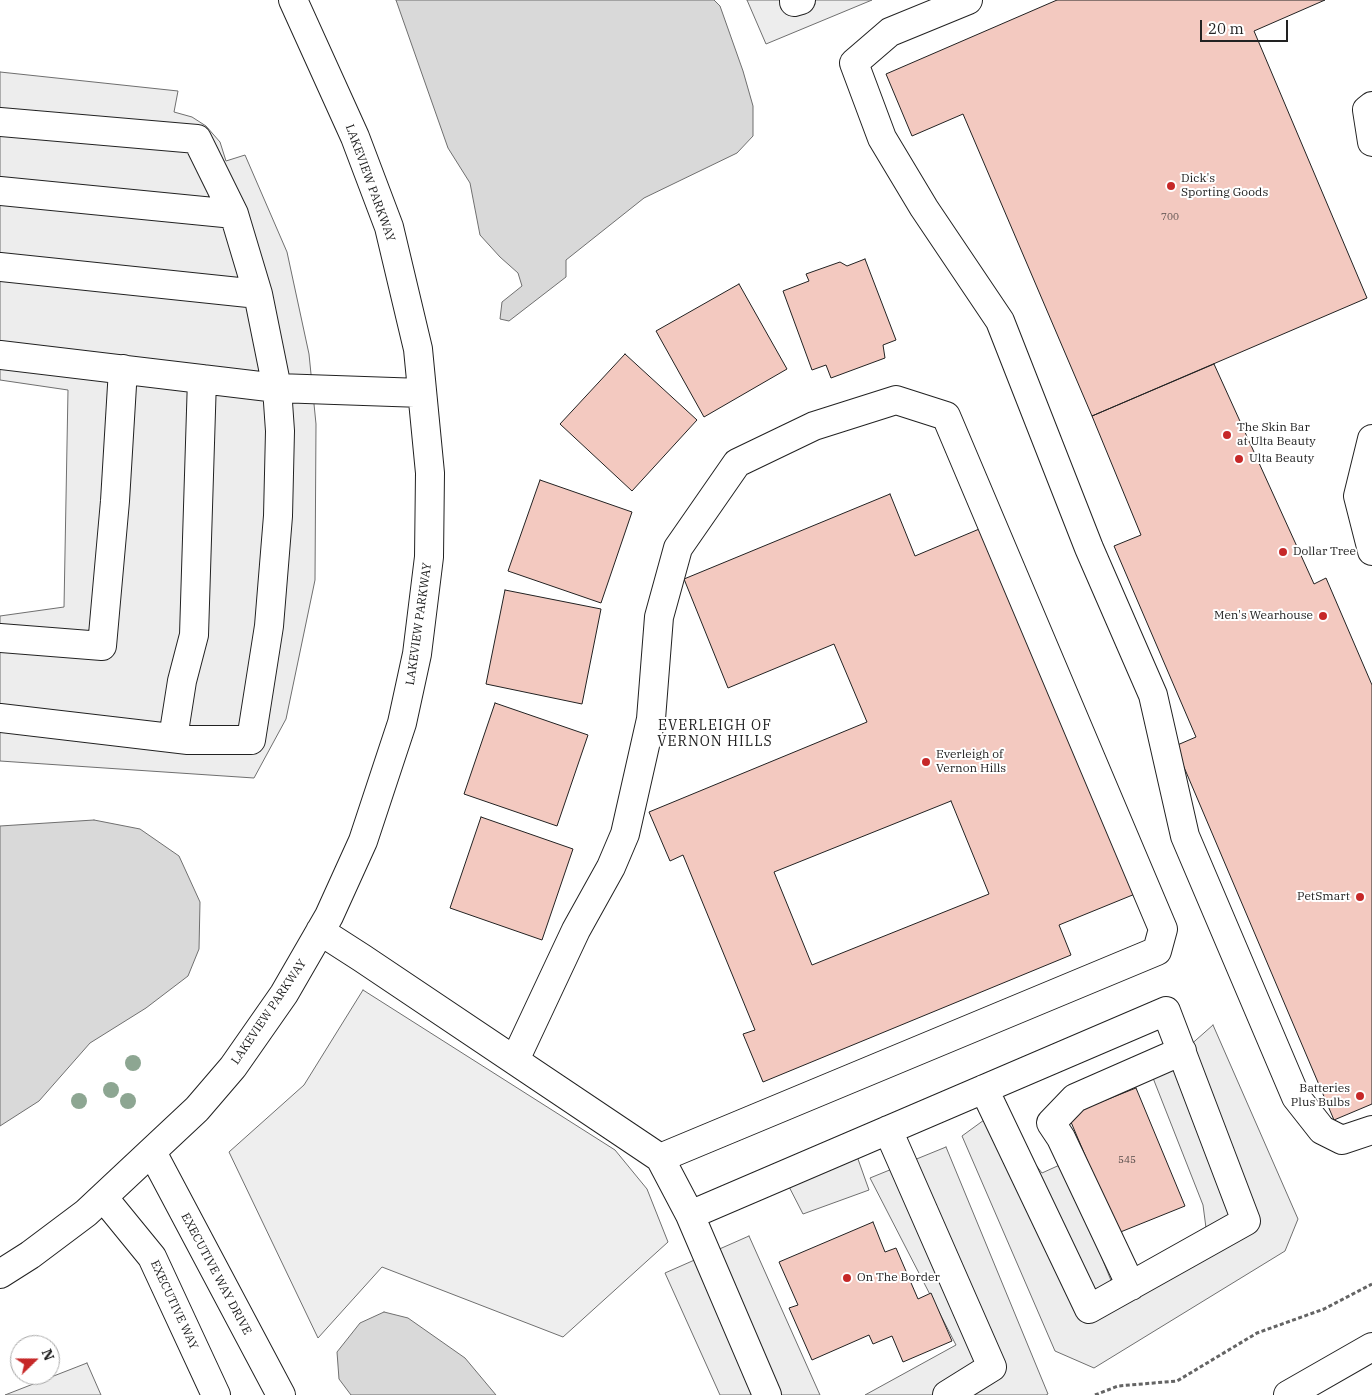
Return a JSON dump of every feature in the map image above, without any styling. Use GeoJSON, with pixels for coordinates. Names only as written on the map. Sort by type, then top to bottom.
{"type":"FeatureCollection","features":[{"type":"Feature","properties":{"kind":"street","name":"LAKEVIEW PARKWAY"},"geometry":{"type":"LineString","coordinates":[[0,1274],[86,1213],[104,1197],[197,1109],[232,1067],[284,994],[329,916],[363,841],[402,723],[417,654],[429,548],[430,474],[418,349],[389,227],[355,137],[293,0]]}},
{"type":"Feature","properties":{"kind":"street"},"geometry":{"type":"LineString","coordinates":[[794,0],[794,2],[801,0]]}},
{"type":"Feature","properties":{"kind":"street"},"geometry":{"type":"LineString","coordinates":[[968,0],[890,32],[854,63],[882,138],[924,208],[1000,322],[1089,548],[1153,694],[1185,836],[1296,1097],[1322,1130],[1342,1140],[1372,1130]]}},
{"type":"Feature","properties":{"kind":"street"},"geometry":{"type":"LineString","coordinates":[[1372,106],[1367,110],[1372,142]]}},
{"type":"Feature","properties":{"kind":"street"},"geometry":{"type":"LineString","coordinates":[[0,122],[197,139],[234,214],[258,294],[277,388],[280,430],[278,516],[269,626],[251,740],[188,740],[0,718]]}},
{"type":"Feature","properties":{"kind":"street"},"geometry":{"type":"LineString","coordinates":[[0,191],[234,214]]}},
{"type":"Feature","properties":{"kind":"street"},"geometry":{"type":"LineString","coordinates":[[0,267],[258,294]]}},
{"type":"Feature","properties":{"kind":"street"},"geometry":{"type":"LineString","coordinates":[[0,355],[277,388],[422,393]]}},
{"type":"Feature","properties":{"kind":"street"},"geometry":{"type":"LineString","coordinates":[[0,638],[102,646],[115,501],[123,370]]}},
{"type":"Feature","properties":{"kind":"street"},"geometry":{"type":"LineString","coordinates":[[173,738],[182,680],[194,635],[202,379]]}},
{"type":"Feature","properties":{"kind":"street"},"geometry":{"type":"LineString","coordinates":[[515,1060],[576,930],[611,867],[625,834],[651,719],[659,617],[678,548],[737,463],[814,426],[896,400],[946,416],[1163,929],[1157,951],[660,1158]]}},
{"type":"Feature","properties":{"kind":"street"},"geometry":{"type":"LineString","coordinates":[[1372,439],[1358,496],[1372,551]]}},
{"type":"Feature","properties":{"kind":"street"},"geometry":{"type":"LineString","coordinates":[[320,931],[660,1158],[690,1215],[768,1395]]}},
{"type":"Feature","properties":{"kind":"street"},"geometry":{"type":"LineString","coordinates":[[690,1215],[888,1130],[1166,1011],[1246,1221],[1089,1309],[984,1089]]}},
{"type":"Feature","properties":{"kind":"street"},"geometry":{"type":"LineString","coordinates":[[1131,1286],[1065,1146],[1051,1123],[1075,1098],[1182,1051]]}},
{"type":"Feature","properties":{"kind":"street"},"geometry":{"type":"LineString","coordinates":[[888,1130],[992,1367],[947,1395]]}},
{"type":"Feature","properties":{"kind":"street","name":"EXECUTIVE WAY DRIVE"},"geometry":{"type":"LineString","coordinates":[[152,1152],[281,1395]]}},
{"type":"Feature","properties":{"kind":"street","name":"EXECUTIVE WAY"},"geometry":{"type":"LineString","coordinates":[[104,1197],[152,1257],[216,1395]]}},
{"type":"Feature","properties":{"kind":"street"},"geometry":{"type":"LineString","coordinates":[[1288,1395],[1372,1347]]}},
{"type":"Feature","properties":{"kind":"path"},"geometry":{"type":"LineString","coordinates":[[1095,1395],[1118,1386],[1177,1381],[1257,1332],[1324,1309],[1372,1284]]}},
{"type":"Feature","properties":{"kind":"shaded area"},"geometry":{"type":"Polygon","coordinates":[[[396,0],[714,0],[720,6],[743,71],[753,106],[753,136],[737,153],[644,198],[566,260],[566,277],[509,321],[500,319],[502,302],[522,286],[518,273],[480,235],[470,183],[448,148],[396,0]]]}},
{"type":"Feature","properties":{"kind":"shaded area"},"geometry":{"type":"Polygon","coordinates":[[[747,0],[872,0],[766,44],[747,0]]]}},
{"type":"Feature","properties":{"kind":"shaded area"},"geometry":{"type":"Polygon","coordinates":[[[0,72],[178,91],[174,112],[192,117],[206,126],[220,142],[226,161],[245,155],[287,252],[309,354],[316,424],[315,580],[286,719],[254,778],[0,761],[0,616],[64,607],[68,390],[0,380],[0,72]]]}},
{"type":"Feature","properties":{"kind":"shaded area"},"geometry":{"type":"Polygon","coordinates":[[[94,820],[140,829],[179,856],[200,902],[199,949],[188,976],[146,1008],[90,1043],[39,1101],[0,1126],[0,826],[94,820]]]}},
{"type":"Feature","properties":{"kind":"shaded area"},"geometry":{"type":"Polygon","coordinates":[[[363,990],[615,1150],[647,1189],[668,1242],[563,1337],[382,1267],[318,1338],[229,1152],[304,1085],[363,990]]]}},
{"type":"Feature","properties":{"kind":"shaded area"},"geometry":{"type":"Polygon","coordinates":[[[1213,1025],[1298,1219],[1285,1251],[1094,1368],[1055,1351],[962,1136],[995,1112],[1042,1173],[1064,1163],[1116,1293],[1208,1243],[1203,1205],[1153,1078],[1213,1025]]]}},
{"type":"Feature","properties":{"kind":"shaded area"},"geometry":{"type":"Polygon","coordinates":[[[853,1145],[869,1190],[803,1214],[783,1175],[853,1145]]]}},
{"type":"Feature","properties":{"kind":"shaded area"},"geometry":{"type":"Polygon","coordinates":[[[946,1147],[1048,1394],[1046,1395],[865,1395],[956,1345],[870,1178],[946,1147]]]}},
{"type":"Feature","properties":{"kind":"shaded area"},"geometry":{"type":"Polygon","coordinates":[[[749,1236],[820,1395],[720,1395],[665,1273],[749,1236]]]}},
{"type":"Feature","properties":{"kind":"shaded area"},"geometry":{"type":"Polygon","coordinates":[[[384,1312],[408,1318],[465,1358],[496,1395],[351,1395],[339,1379],[337,1352],[360,1323],[384,1312]]]}},
{"type":"Feature","properties":{"kind":"shaded area"},"geometry":{"type":"Polygon","coordinates":[[[87,1363],[101,1395],[5,1395],[31,1385],[60,1385],[60,1374],[87,1363]]]}},
{"type":"Feature","properties":{"kind":"building"},"geometry":{"type":"Polygon","coordinates":[[[1057,0],[1325,0],[1254,31],[1367,298],[1092,416],[963,114],[912,136],[886,74],[1057,0]]]}},
{"type":"Feature","properties":{"kind":"building"},"geometry":{"type":"Polygon","coordinates":[[[865,259],[896,340],[883,345],[885,358],[831,378],[826,365],[812,370],[783,291],[809,281],[806,274],[840,262],[847,266],[865,259]]]}},
{"type":"Feature","properties":{"kind":"building"},"geometry":{"type":"Polygon","coordinates":[[[739,284],[787,369],[704,417],[656,331],[739,284]]]}},
{"type":"Feature","properties":{"kind":"building"},"geometry":{"type":"Polygon","coordinates":[[[625,354],[697,420],[632,491],[560,424],[625,354]]]}},
{"type":"Feature","properties":{"kind":"building"},"geometry":{"type":"Polygon","coordinates":[[[1214,364],[1314,584],[1326,578],[1372,685],[1372,1104],[1334,1120],[1175,746],[1196,737],[1114,546],[1141,535],[1092,416],[1214,364]]]}},
{"type":"Feature","properties":{"kind":"building"},"geometry":{"type":"Polygon","coordinates":[[[540,480],[632,512],[601,603],[508,571],[540,480]]]}},
{"type":"Feature","properties":{"kind":"building","name":"Everleigh of Vernon Hills"},"geometry":{"type":"Polygon","coordinates":[[[890,494],[915,556],[984,527],[1135,894],[1059,925],[1071,955],[763,1082],[743,1034],[755,1030],[683,855],[670,861],[649,812],[867,722],[834,644],[728,688],[684,579],[890,494]],[[951,801],[774,872],[812,965],[989,894],[951,801]]]}},
{"type":"Feature","properties":{"kind":"building"},"geometry":{"type":"Polygon","coordinates":[[[505,590],[601,609],[582,704],[486,684],[505,590]]]}},
{"type":"Feature","properties":{"kind":"building"},"geometry":{"type":"Polygon","coordinates":[[[495,703],[588,735],[557,826],[464,794],[495,703]]]}},
{"type":"Feature","properties":{"kind":"building"},"geometry":{"type":"Polygon","coordinates":[[[481,817],[573,849],[542,940],[450,908],[481,817]]]}},
{"type":"Feature","properties":{"kind":"building"},"geometry":{"type":"Polygon","coordinates":[[[1136,1088],[1185,1206],[1118,1233],[1068,1115],[1136,1088]]]}},
{"type":"Feature","properties":{"kind":"building","name":"On The Border"},"geometry":{"type":"Polygon","coordinates":[[[873,1222],[885,1252],[896,1248],[918,1299],[931,1293],[952,1341],[903,1362],[892,1336],[873,1344],[869,1335],[812,1360],[789,1308],[798,1305],[779,1262],[873,1222]]]}},
{"type":"Feature","properties":{"kind":"place","name":"Dick's Sporting Goods"},"geometry":{"type":"Point","coordinates":[1171,186]}},
{"type":"Feature","properties":{"kind":"place","name":"The Skin Bar at Ulta Beauty"},"geometry":{"type":"Point","coordinates":[1227,435]}},
{"type":"Feature","properties":{"kind":"place","name":"Ulta Beauty"},"geometry":{"type":"Point","coordinates":[1239,459]}},
{"type":"Feature","properties":{"kind":"place","name":"Dollar Tree"},"geometry":{"type":"Point","coordinates":[1283,552]}},
{"type":"Feature","properties":{"kind":"place","name":"Men's Wearhouse"},"geometry":{"type":"Point","coordinates":[1323,616]}},
{"type":"Feature","properties":{"kind":"place","name":"Everleigh of Vernon Hills"},"geometry":{"type":"Point","coordinates":[926,762]}},
{"type":"Feature","properties":{"kind":"place","name":"PetSmart"},"geometry":{"type":"Point","coordinates":[1360,897]}},
{"type":"Feature","properties":{"kind":"place","name":"Batteries Plus Bulbs"},"geometry":{"type":"Point","coordinates":[1360,1096]}},
{"type":"Feature","properties":{"kind":"place","name":"On The Border"},"geometry":{"type":"Point","coordinates":[847,1278]}},
{"type":"Feature","properties":{"kind":"district","name":"EVERLEIGH OF VERNON HILLS"},"geometry":{"type":"Point","coordinates":[715,734]}}]}
